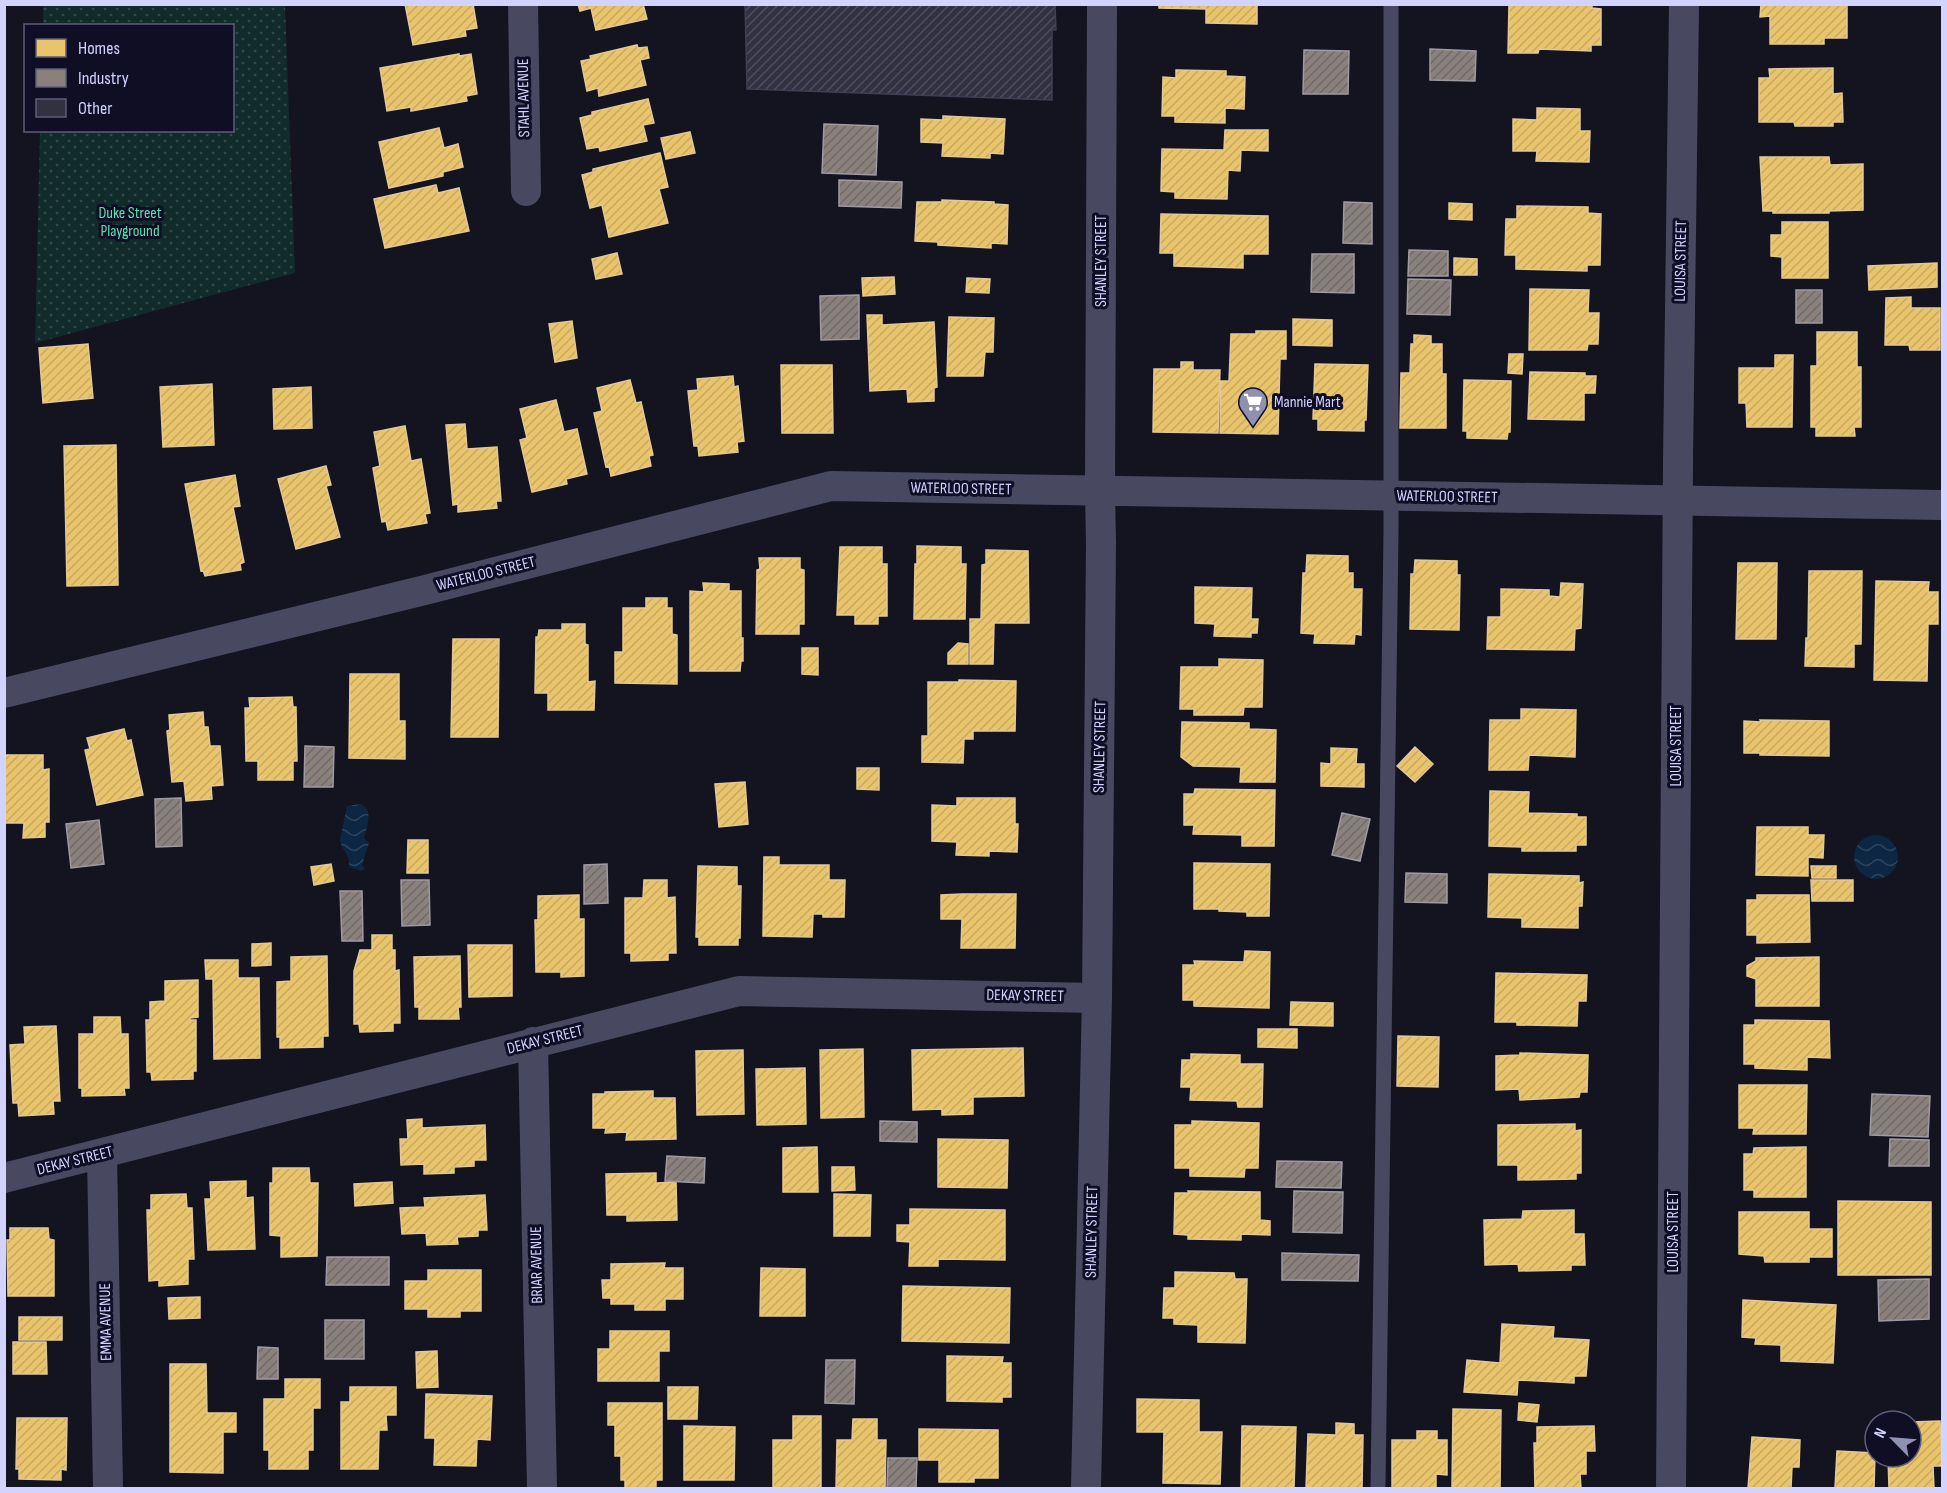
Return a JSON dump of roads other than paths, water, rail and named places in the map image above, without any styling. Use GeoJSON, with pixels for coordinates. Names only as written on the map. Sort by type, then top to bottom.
{"type":"FeatureCollection","features":[{"type":"Feature","properties":{"kind":"street","name":"STAHL AVENUE"},"geometry":{"type":"LineString","coordinates":[[523,4],[526,191]]}},
{"type":"Feature","properties":{"kind":"street","name":"SHANLEY STREET"},"geometry":{"type":"LineString","coordinates":[[1086,1488],[1097,998],[1102,4]]}},
{"type":"Feature","properties":{"kind":"street","name":"LOUISA STREET"},"geometry":{"type":"LineString","coordinates":[[1671,1488],[1684,4]]}},
{"type":"Feature","properties":{"kind":"street","name":"WATERLOO STREET"},"geometry":{"type":"LineString","coordinates":[[4,693],[424,590],[831,486],[1942,505]]}},
{"type":"Feature","properties":{"kind":"street","name":"DEKAY STREET"},"geometry":{"type":"LineString","coordinates":[[4,1178],[102,1155],[533,1042],[739,991],[1097,998]]}},
{"type":"Feature","properties":{"kind":"street","name":"BRIAR AVENUE"},"geometry":{"type":"LineString","coordinates":[[533,1042],[542,1488]]}},
{"type":"Feature","properties":{"kind":"street","name":"EMMA AVENUE"},"geometry":{"type":"LineString","coordinates":[[102,1155],[108,1488]]}},
{"type":"Feature","properties":{"kind":"lane"},"geometry":{"type":"LineString","coordinates":[[1378,1488],[1391,496],[1391,4]]}},
{"type":"Feature","properties":{"kind":"water"},"geometry":{"type":"Polygon","coordinates":[[[361,804],[368,815],[364,838],[369,843],[362,865],[365,869],[361,871],[349,867],[349,859],[340,840],[347,806],[361,804]]]}},
{"type":"Feature","properties":{"kind":"water"},"geometry":{"type":"Polygon","coordinates":[[[1876,835],[1891,842],[1898,857],[1891,872],[1876,879],[1861,872],[1854,857],[1861,842],[1876,835]]]}},
{"type":"Feature","properties":{"kind":"place","name":"Mannie Mart"},"geometry":{"type":"Point","coordinates":[1253,428]}},
{"type":"Feature","properties":{"kind":"park label","name":"Duke Street Playground"},"geometry":{"type":"Point","coordinates":[130,222]}}]}
